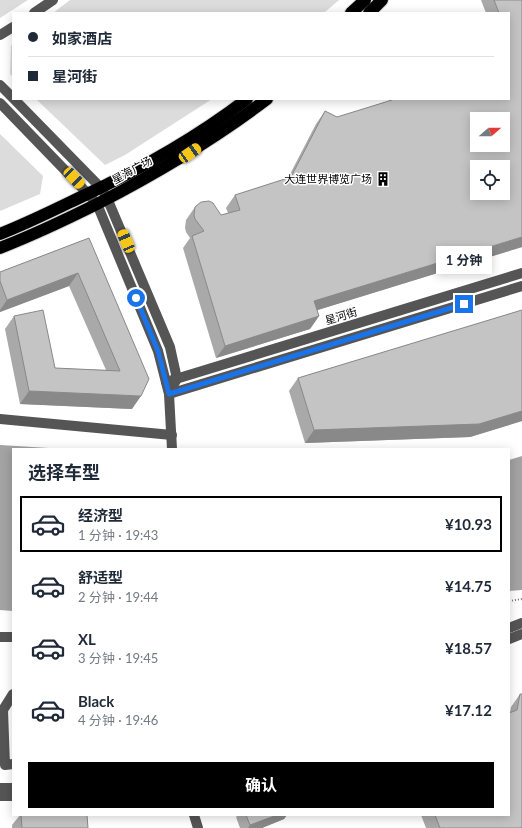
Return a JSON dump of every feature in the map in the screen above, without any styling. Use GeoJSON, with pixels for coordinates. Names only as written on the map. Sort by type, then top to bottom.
{"type":"FeatureCollection","features":[{"type":"Feature","properties":{"kind":"highway"},"geometry":{"type":"LineString","coordinates":[[353,12],[365,0]]}},
{"type":"Feature","properties":{"kind":"highway"},"geometry":{"type":"LineString","coordinates":[[370,12],[382,0]]}},
{"type":"Feature","properties":{"kind":"highway","name":"星海广场"},"geometry":{"type":"LineString","coordinates":[[102,197],[126,176],[183,142],[246,100]]}},
{"type":"Feature","properties":{"kind":"highway","name":"星海广场"},"geometry":{"type":"LineString","coordinates":[[0,248],[56,224],[102,197],[190,153],[266,100]]}},
{"type":"Feature","properties":{"kind":"highway","name":"星海广场"},"geometry":{"type":"LineString","coordinates":[[0,234],[52,212],[88,194],[102,197]]}},
{"type":"Feature","properties":{"kind":"street"},"geometry":{"type":"LineString","coordinates":[[35,12],[53,0]]}},
{"type":"Feature","properties":{"kind":"street"},"geometry":{"type":"LineString","coordinates":[[0,35],[12,28]]}},
{"type":"Feature","properties":{"kind":"street"},"geometry":{"type":"LineString","coordinates":[[0,85],[12,96]]}},
{"type":"Feature","properties":{"kind":"street"},"geometry":{"type":"LineString","coordinates":[[16,100],[102,197],[170,347],[177,379],[169,394]]}},
{"type":"Feature","properties":{"kind":"street"},"geometry":{"type":"LineString","coordinates":[[0,103],[88,194]]}},
{"type":"Feature","properties":{"kind":"street"},"geometry":{"type":"LineString","coordinates":[[102,197],[158,351],[169,394],[172,448]]}},
{"type":"Feature","properties":{"kind":"street","name":"星河街"},"geometry":{"type":"LineString","coordinates":[[166,382],[522,273]]}},
{"type":"Feature","properties":{"kind":"street"},"geometry":{"type":"LineString","coordinates":[[169,394],[522,286]]}},
{"type":"Feature","properties":{"kind":"street"},"geometry":{"type":"LineString","coordinates":[[0,419],[172,434]]}},
{"type":"Feature","properties":{"kind":"street"},"geometry":{"type":"LineString","coordinates":[[510,628],[522,623]]}},
{"type":"Feature","properties":{"kind":"street"},"geometry":{"type":"LineString","coordinates":[[510,639],[522,634]]}},
{"type":"Feature","properties":{"kind":"street"},"geometry":{"type":"LineString","coordinates":[[0,637],[12,637]]}},
{"type":"Feature","properties":{"kind":"street"},"geometry":{"type":"LineString","coordinates":[[12,696],[3,710],[5,765],[12,764]]}},
{"type":"Feature","properties":{"kind":"street"},"geometry":{"type":"LineString","coordinates":[[0,788],[12,788]]}},
{"type":"Feature","properties":{"kind":"street"},"geometry":{"type":"LineString","coordinates":[[0,796],[12,796]]}},
{"type":"Feature","properties":{"kind":"street"},"geometry":{"type":"LineString","coordinates":[[194,816],[198,828]]}},
{"type":"Feature","properties":{"kind":"path"},"geometry":{"type":"LineString","coordinates":[[510,601],[522,599]]}},
{"type":"Feature","properties":{"kind":"shaded area"},"geometry":{"type":"Polygon","coordinates":[[[0,0],[28,0],[0,18],[0,0]]]}},
{"type":"Feature","properties":{"kind":"shaded area"},"geometry":{"type":"Polygon","coordinates":[[[70,0],[339,0],[325,12],[54,12],[70,0]]]}},
{"type":"Feature","properties":{"kind":"shaded area"},"geometry":{"type":"Polygon","coordinates":[[[12,45],[12,76],[10,74],[12,45]]]}},
{"type":"Feature","properties":{"kind":"shaded area"},"geometry":{"type":"Polygon","coordinates":[[[37,100],[210,100],[125,155],[105,165],[37,100]]]}},
{"type":"Feature","properties":{"kind":"shaded area"},"geometry":{"type":"Polygon","coordinates":[[[0,134],[43,176],[40,194],[0,211],[0,134]]]}},
{"type":"Feature","properties":{"kind":"shaded area"},"geometry":{"type":"Polygon","coordinates":[[[0,445],[49,448],[12,448],[12,611],[0,610],[0,445]]]}},
{"type":"Feature","properties":{"kind":"shaded area"},"geometry":{"type":"Polygon","coordinates":[[[522,456],[522,590],[510,591],[510,460],[522,456]]]}},
{"type":"Feature","properties":{"kind":"building","name":"大连世界博览广场"},"geometry":{"type":"Polygon","coordinates":[[[494,0],[522,0],[522,237],[314,301],[319,316],[225,346],[192,236],[204,231],[195,219],[195,207],[201,202],[209,201],[213,203],[221,215],[240,210],[235,195],[291,177],[325,111],[337,117],[392,100],[510,100],[510,12],[499,12],[494,0]]]}},
{"type":"Feature","properties":{"kind":"building"},"geometry":{"type":"Polygon","coordinates":[[[89,238],[149,379],[141,396],[29,391],[14,316],[43,310],[55,368],[120,371],[78,273],[7,300],[0,281],[0,272],[89,238]]]}},
{"type":"Feature","properties":{"kind":"building"},"geometry":{"type":"Polygon","coordinates":[[[522,310],[522,411],[479,424],[314,430],[298,378],[522,310]]]}},
{"type":"Feature","properties":{"kind":"building"},"geometry":{"type":"Polygon","coordinates":[[[520,694],[522,694],[522,828],[440,828],[435,816],[510,816],[510,713],[517,710],[520,694]]]}},
{"type":"Feature","properties":{"kind":"building"},"geometry":{"type":"Polygon","coordinates":[[[21,816],[87,816],[88,828],[22,828],[21,816]]]}},
{"type":"Feature","properties":{"kind":"building"},"geometry":{"type":"Polygon","coordinates":[[[246,816],[274,816],[250,825],[246,816]]]}},
{"type":"Feature","properties":{"kind":"place","name":"大连世界博览广场"},"geometry":{"type":"Point","coordinates":[383,179]}},
{"type":"Feature","properties":{"kind":"route"},"geometry":{"type":"LineString","coordinates":[[136,298],[158,351],[169,394],[464,304]]}}]}
